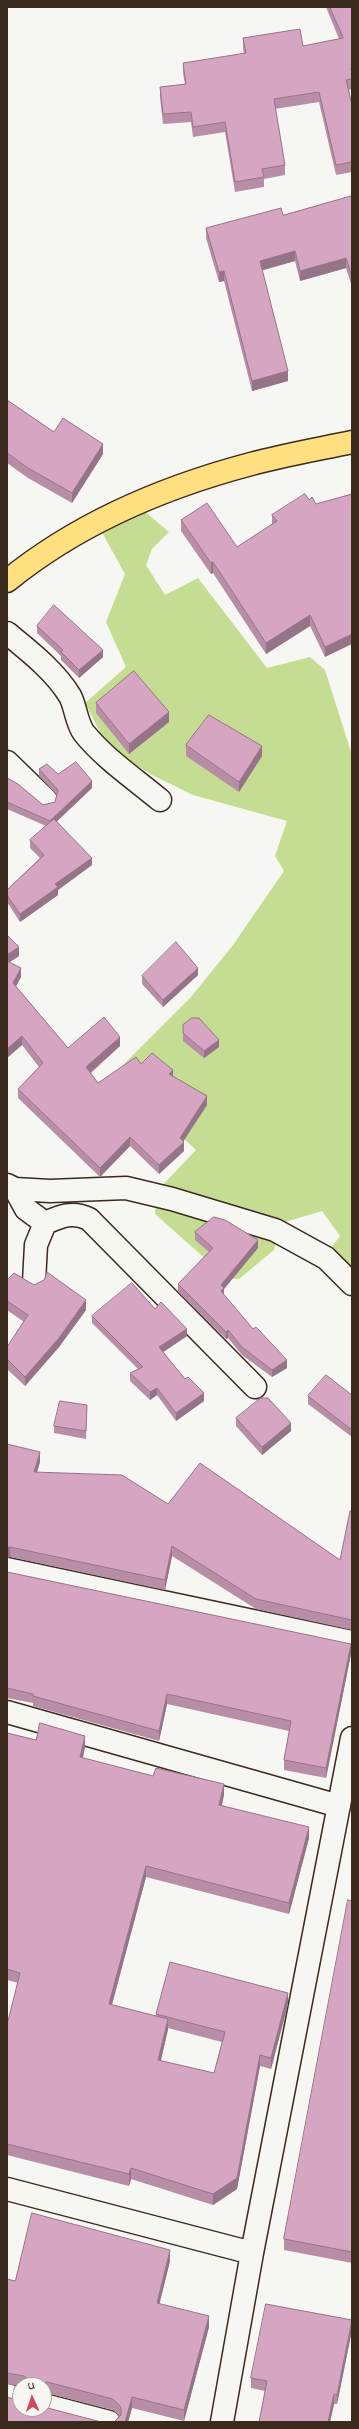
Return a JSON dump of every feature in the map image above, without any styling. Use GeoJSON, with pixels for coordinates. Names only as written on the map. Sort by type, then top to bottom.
{"type":"FeatureCollection","features":[{"type":"Feature","properties":{"kind":"highway"},"geometry":{"type":"LineString","coordinates":[[7,581],[24,567],[89,525],[160,494],[251,464],[352,442]]}},
{"type":"Feature","properties":{"kind":"street"},"geometry":{"type":"LineString","coordinates":[[7,633],[33,655],[63,686],[70,697],[83,732],[105,754],[160,800]]}},
{"type":"Feature","properties":{"kind":"street"},"geometry":{"type":"LineString","coordinates":[[7,762],[46,800]]}},
{"type":"Feature","properties":{"kind":"street"},"geometry":{"type":"LineString","coordinates":[[11,1187],[26,1209],[45,1223]]}},
{"type":"Feature","properties":{"kind":"street"},"geometry":{"type":"LineString","coordinates":[[11,1187],[50,1191],[126,1188],[172,1198],[275,1230],[326,1258],[352,1284]]}},
{"type":"Feature","properties":{"kind":"street"},"geometry":{"type":"LineString","coordinates":[[34,1282],[36,1245],[45,1223],[69,1214],[79,1214],[89,1219],[255,1387]]}},
{"type":"Feature","properties":{"kind":"street"},"geometry":{"type":"LineString","coordinates":[[7,1569],[352,1642]]}},
{"type":"Feature","properties":{"kind":"street"},"geometry":{"type":"LineString","coordinates":[[9,1715],[339,1806]]}},
{"type":"Feature","properties":{"kind":"street"},"geometry":{"type":"LineString","coordinates":[[222,2422],[252,2253],[352,1738]]}},
{"type":"Feature","properties":{"kind":"street"},"geometry":{"type":"LineString","coordinates":[[7,2189],[252,2253]]}},
{"type":"Feature","properties":{"kind":"street"},"geometry":{"type":"LineString","coordinates":[[52,2407],[109,2422]]}},
{"type":"Feature","properties":{"kind":"green space"},"geometry":{"type":"Polygon","coordinates":[[[143,510],[169,532],[152,549],[146,565],[165,595],[198,578],[267,668],[310,657],[325,670],[352,755],[352,1264],[347,1267],[327,1253],[340,1236],[322,1211],[282,1223],[274,1250],[239,1279],[206,1278],[208,1261],[155,1214],[157,1191],[196,1150],[113,1075],[191,997],[233,945],[284,871],[275,856],[287,821],[193,795],[152,775],[108,748],[85,703],[126,667],[106,622],[125,574],[100,529],[143,510]]]}},
{"type":"Feature","properties":{"kind":"building"},"geometry":{"type":"Polygon","coordinates":[[[330,7],[352,7],[352,79],[346,80],[352,105],[352,162],[336,165],[319,92],[274,99],[285,165],[262,169],[264,177],[235,182],[225,122],[193,127],[191,112],[163,114],[160,87],[186,84],[183,63],[246,53],[243,38],[300,29],[303,46],[343,38],[330,7]]]}},
{"type":"Feature","properties":{"kind":"building"},"geometry":{"type":"Polygon","coordinates":[[[352,196],[352,277],[346,258],[300,271],[295,251],[260,261],[288,371],[252,381],[224,271],[219,272],[206,228],[281,208],[283,215],[352,196]]]}},
{"type":"Feature","properties":{"kind":"building"},"geometry":{"type":"Polygon","coordinates":[[[7,400],[54,432],[63,418],[103,444],[72,493],[28,468],[7,453],[7,400]]]}},
{"type":"Feature","properties":{"kind":"building"},"geometry":{"type":"Polygon","coordinates":[[[305,494],[309,500],[312,497],[316,504],[352,494],[352,634],[325,647],[310,615],[266,643],[213,562],[211,563],[181,520],[207,503],[237,547],[277,521],[272,515],[305,494]]]}},
{"type":"Feature","properties":{"kind":"building"},"geometry":{"type":"Polygon","coordinates":[[[54,605],[103,650],[79,670],[61,652],[63,650],[37,626],[54,605]]]}},
{"type":"Feature","properties":{"kind":"building"},"geometry":{"type":"Polygon","coordinates":[[[134,671],[169,712],[129,744],[96,703],[134,671]]]}},
{"type":"Feature","properties":{"kind":"building"},"geometry":{"type":"Polygon","coordinates":[[[209,715],[262,746],[239,782],[186,745],[209,715]]]}},
{"type":"Feature","properties":{"kind":"building"},"geometry":{"type":"Polygon","coordinates":[[[76,762],[92,781],[50,821],[7,802],[7,778],[18,784],[43,805],[55,802],[58,790],[39,769],[47,764],[58,774],[76,762]]]}},
{"type":"Feature","properties":{"kind":"building"},"geometry":{"type":"Polygon","coordinates":[[[54,819],[92,858],[55,884],[58,887],[20,914],[7,895],[7,890],[44,855],[30,840],[54,819]]]}},
{"type":"Feature","properties":{"kind":"building"},"geometry":{"type":"Polygon","coordinates":[[[7,935],[19,947],[7,955],[7,935]]]}},
{"type":"Feature","properties":{"kind":"building"},"geometry":{"type":"Polygon","coordinates":[[[176,942],[198,968],[163,1000],[142,976],[176,942]]]}},
{"type":"Feature","properties":{"kind":"building"},"geometry":{"type":"Polygon","coordinates":[[[7,961],[21,968],[13,983],[68,1048],[104,1017],[120,1037],[86,1067],[98,1083],[136,1057],[141,1064],[152,1053],[173,1070],[169,1074],[207,1096],[180,1138],[184,1142],[159,1165],[130,1137],[100,1168],[18,1089],[43,1063],[22,1036],[7,1049],[7,961]]]}},
{"type":"Feature","properties":{"kind":"building"},"geometry":{"type":"Polygon","coordinates":[[[192,1018],[199,1018],[219,1040],[204,1051],[183,1033],[183,1025],[192,1018]]]}},
{"type":"Feature","properties":{"kind":"building"},"geometry":{"type":"Polygon","coordinates":[[[214,1217],[225,1220],[258,1240],[221,1285],[224,1288],[221,1291],[253,1329],[256,1327],[287,1360],[272,1370],[242,1347],[228,1330],[226,1332],[178,1284],[213,1248],[195,1232],[214,1217]]]}},
{"type":"Feature","properties":{"kind":"building"},"geometry":{"type":"Polygon","coordinates":[[[47,1272],[86,1300],[59,1338],[25,1377],[7,1359],[7,1347],[28,1315],[7,1301],[7,1280],[14,1273],[34,1285],[44,1280],[47,1272]]]}},
{"type":"Feature","properties":{"kind":"building"},"geometry":{"type":"Polygon","coordinates":[[[132,1283],[155,1309],[161,1302],[187,1329],[159,1347],[185,1379],[188,1377],[204,1393],[176,1413],[157,1388],[150,1392],[130,1373],[143,1367],[92,1316],[132,1283]]]}},
{"type":"Feature","properties":{"kind":"building"},"geometry":{"type":"Polygon","coordinates":[[[326,1375],[352,1395],[352,1430],[308,1396],[326,1375]]]}},
{"type":"Feature","properties":{"kind":"building"},"geometry":{"type":"Polygon","coordinates":[[[261,1398],[268,1398],[291,1423],[262,1447],[236,1418],[261,1398]]]}},
{"type":"Feature","properties":{"kind":"building"},"geometry":{"type":"Polygon","coordinates":[[[60,1401],[87,1405],[86,1431],[54,1426],[60,1401]]]}},
{"type":"Feature","properties":{"kind":"building"},"geometry":{"type":"Polygon","coordinates":[[[7,1444],[40,1452],[34,1472],[122,1475],[168,1504],[200,1463],[340,1560],[350,1511],[352,1511],[352,1620],[256,1599],[172,1546],[165,1580],[10,1547],[7,1548],[7,1444]]]}},
{"type":"Feature","properties":{"kind":"building"},"geometry":{"type":"Polygon","coordinates":[[[7,1572],[351,1644],[326,1768],[284,1760],[291,1721],[167,1694],[159,1731],[33,1696],[33,1694],[7,1688],[7,1572]]]}},
{"type":"Feature","properties":{"kind":"building"},"geometry":{"type":"Polygon","coordinates":[[[40,1723],[85,1736],[80,1757],[153,1776],[156,1768],[224,1784],[219,1805],[309,1827],[289,1903],[146,1866],[109,2004],[168,2019],[158,2060],[214,2073],[225,2032],[156,2014],[170,1962],[288,1993],[271,2058],[260,2055],[237,2178],[213,2194],[131,2168],[129,2174],[7,2144],[7,2025],[20,1973],[7,1969],[7,1733],[36,1740],[40,1723]]]}},
{"type":"Feature","properties":{"kind":"building"},"geometry":{"type":"Polygon","coordinates":[[[348,1900],[352,1901],[352,2252],[284,2239],[348,1900]]]}},
{"type":"Feature","properties":{"kind":"building"},"geometry":{"type":"Polygon","coordinates":[[[32,2213],[170,2250],[157,2303],[209,2316],[184,2410],[132,2397],[125,2422],[114,2422],[121,2415],[121,2407],[113,2399],[52,2383],[52,2377],[25,2377],[7,2373],[7,2279],[15,2281],[32,2213]]]}},
{"type":"Feature","properties":{"kind":"building"},"geometry":{"type":"Polygon","coordinates":[[[266,2304],[352,2320],[337,2395],[334,2394],[328,2422],[259,2422],[267,2381],[251,2378],[266,2304]]]}},
{"type":"Feature","properties":{"kind":"building"},"geometry":{"type":"Polygon","coordinates":[[[7,2397],[12,2398],[12,2417],[52,2417],[52,2409],[101,2422],[7,2422],[7,2397]]]}}]}
